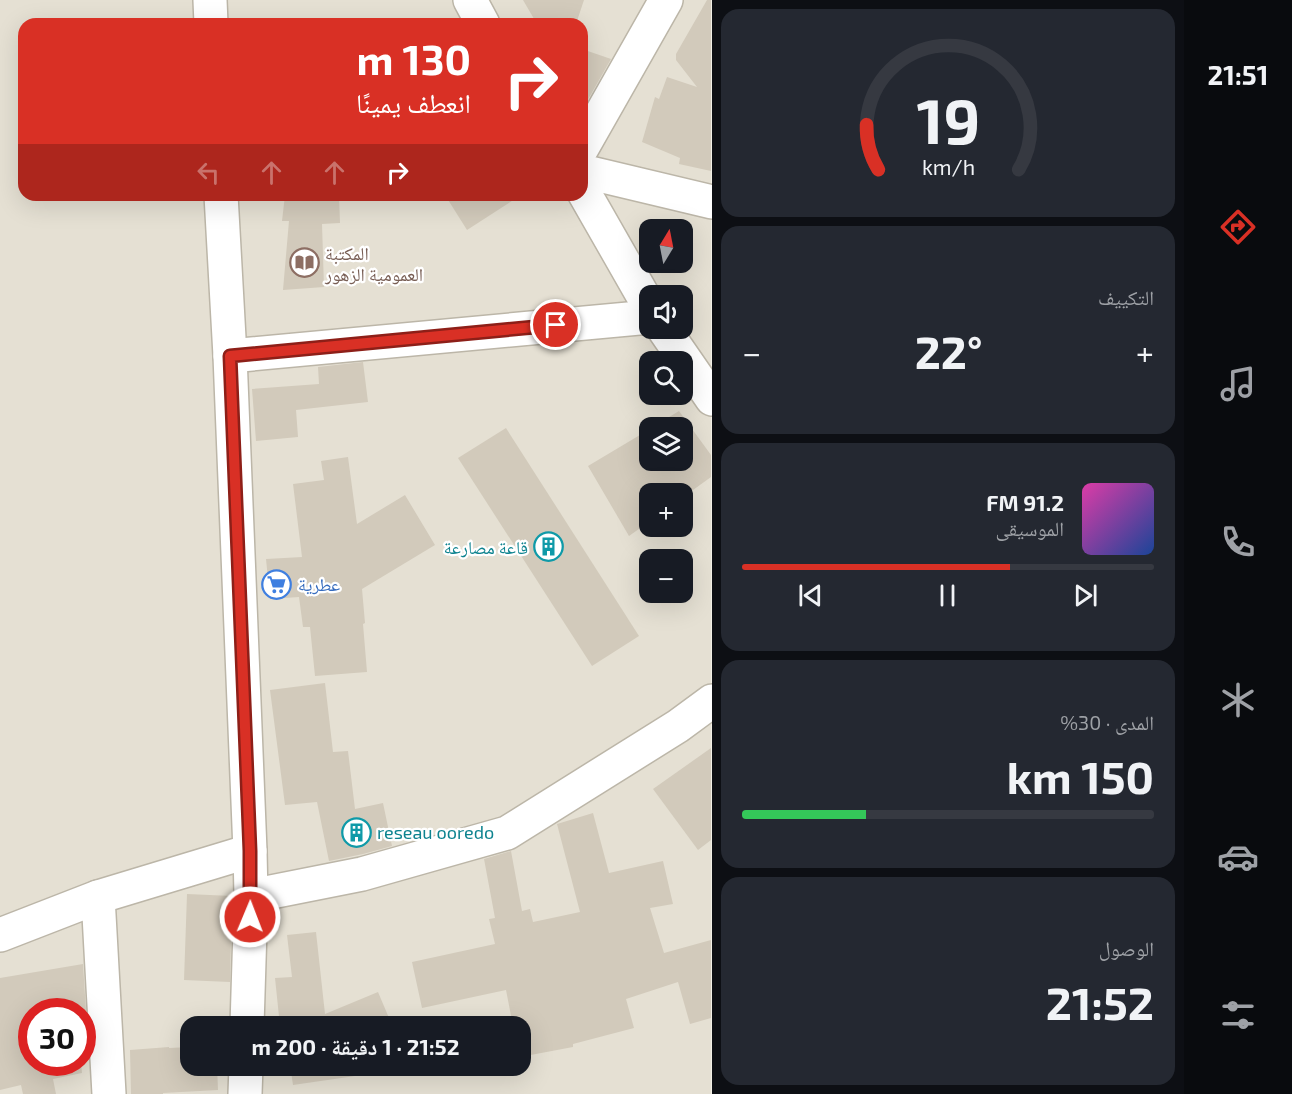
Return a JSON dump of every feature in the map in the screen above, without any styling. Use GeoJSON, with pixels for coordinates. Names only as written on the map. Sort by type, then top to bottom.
{"type":"FeatureCollection","features":[{"type":"Feature","properties":{"kind":"street"},"geometry":{"type":"LineString","coordinates":[[210,0],[211,18]]}},
{"type":"Feature","properties":{"kind":"street"},"geometry":{"type":"LineString","coordinates":[[470,0],[480,18]]}},
{"type":"Feature","properties":{"kind":"street"},"geometry":{"type":"LineString","coordinates":[[588,137],[666,0]]}},
{"type":"Feature","properties":{"kind":"street"},"geometry":{"type":"LineString","coordinates":[[588,172],[711,202]]}},
{"type":"Feature","properties":{"kind":"street"},"geometry":{"type":"LineString","coordinates":[[588,200],[639,289]]}},
{"type":"Feature","properties":{"kind":"street"},"geometry":{"type":"LineString","coordinates":[[221,201],[230,356],[250,851],[247,1016]]}},
{"type":"Feature","properties":{"kind":"street"},"geometry":{"type":"LineString","coordinates":[[230,356],[639,317]]}},
{"type":"Feature","properties":{"kind":"street"},"geometry":{"type":"LineString","coordinates":[[670,339],[711,399]]}},
{"type":"Feature","properties":{"kind":"street"},"geometry":{"type":"LineString","coordinates":[[251,896],[362,874],[507,833],[678,726],[711,701]]}},
{"type":"Feature","properties":{"kind":"street"},"geometry":{"type":"LineString","coordinates":[[0,935],[98,897],[250,851]]}},
{"type":"Feature","properties":{"kind":"street"},"geometry":{"type":"LineString","coordinates":[[98,897],[109,1094]]}},
{"type":"Feature","properties":{"kind":"street"},"geometry":{"type":"LineString","coordinates":[[245,1094],[246,1076]]}},
{"type":"Feature","properties":{"kind":"shaded area"},"geometry":{"type":"Polygon","coordinates":[[[0,0],[711,0],[711,1094],[0,1094],[0,0]]]}},
{"type":"Feature","properties":{"kind":"building"},"geometry":{"type":"Polygon","coordinates":[[[523,0],[584,0],[578,18],[534,18],[523,0]]]}},
{"type":"Feature","properties":{"kind":"building"},"geometry":{"type":"Polygon","coordinates":[[[707,0],[711,0],[711,171],[679,164],[680,158],[642,142],[655,97],[659,99],[667,77],[697,87],[676,60],[676,54],[707,0]]]}},
{"type":"Feature","properties":{"kind":"building"},"geometry":{"type":"Polygon","coordinates":[[[588,51],[611,59],[588,99],[588,51]]]}},
{"type":"Feature","properties":{"kind":"building","name":"المكتبة العمومية الزهور"},"geometry":{"type":"Polygon","coordinates":[[[284,201],[339,201],[340,223],[322,224],[324,287],[283,290],[289,221],[282,221],[284,201]]]}},
{"type":"Feature","properties":{"kind":"building"},"geometry":{"type":"Polygon","coordinates":[[[449,201],[512,201],[467,230],[449,201]]]}},
{"type":"Feature","properties":{"kind":"building"},"geometry":{"type":"Polygon","coordinates":[[[363,362],[368,402],[296,410],[298,437],[256,441],[252,389],[319,384],[318,367],[363,362]]]}},
{"type":"Feature","properties":{"kind":"building"},"geometry":{"type":"Polygon","coordinates":[[[679,411],[683,417],[669,417],[679,411]]]}},
{"type":"Feature","properties":{"kind":"building","name":"قاعة مصارعة"},"geometry":{"type":"Polygon","coordinates":[[[506,428],[639,636],[592,666],[458,458],[506,428]]]}},
{"type":"Feature","properties":{"kind":"building"},"geometry":{"type":"Polygon","coordinates":[[[693,430],[711,455],[711,477],[693,490],[693,483],[639,483],[639,529],[629,536],[588,466],[639,436],[639,471],[693,471],[693,430]]]}},
{"type":"Feature","properties":{"kind":"building"},"geometry":{"type":"Polygon","coordinates":[[[348,457],[357,524],[405,495],[435,545],[362,589],[367,672],[315,676],[310,627],[303,627],[299,597],[270,599],[266,559],[302,557],[293,484],[324,480],[321,461],[348,457]]]}},
{"type":"Feature","properties":{"kind":"building"},"geometry":{"type":"Polygon","coordinates":[[[325,683],[333,752],[348,751],[355,809],[383,803],[392,846],[329,861],[317,802],[285,805],[270,690],[325,683]]]}},
{"type":"Feature","properties":{"kind":"building"},"geometry":{"type":"Polygon","coordinates":[[[711,748],[711,840],[698,850],[653,789],[711,748]]]}},
{"type":"Feature","properties":{"kind":"building"},"geometry":{"type":"Polygon","coordinates":[[[593,813],[609,873],[663,861],[673,904],[650,908],[664,953],[711,940],[711,1018],[690,1024],[678,982],[626,999],[634,1028],[573,1044],[573,1047],[531,1055],[531,1016],[511,1016],[506,990],[422,1008],[412,962],[495,944],[489,919],[495,918],[484,859],[511,851],[522,911],[530,909],[533,922],[580,912],[557,824],[593,813]]]}},
{"type":"Feature","properties":{"kind":"building"},"geometry":{"type":"Polygon","coordinates":[[[187,894],[232,896],[230,982],[184,980],[187,894]]]}},
{"type":"Feature","properties":{"kind":"building"},"geometry":{"type":"Polygon","coordinates":[[[316,932],[325,1014],[378,992],[388,1016],[279,1016],[275,978],[292,977],[287,935],[316,932]]]}},
{"type":"Feature","properties":{"kind":"building"},"geometry":{"type":"Polygon","coordinates":[[[83,964],[85,998],[18,998],[18,1076],[68,1076],[53,1079],[56,1094],[23,1094],[21,1085],[0,1090],[0,978],[83,964]]]}},
{"type":"Feature","properties":{"kind":"building"},"geometry":{"type":"Polygon","coordinates":[[[180,1047],[180,1076],[217,1076],[218,1090],[131,1094],[130,1050],[180,1047]]]}},
{"type":"Feature","properties":{"kind":"building"},"geometry":{"type":"Polygon","coordinates":[[[292,1076],[355,1076],[293,1085],[292,1076]]]}},
{"type":"Feature","properties":{"kind":"place","name":"المكتبة العمومية الزهور"},"geometry":{"type":"Point","coordinates":[304,263]}},
{"type":"Feature","properties":{"kind":"place","name":"قاعة مصارعة"},"geometry":{"type":"Point","coordinates":[549,547]}},
{"type":"Feature","properties":{"kind":"place","name":"عطرية"},"geometry":{"type":"Point","coordinates":[277,584]}},
{"type":"Feature","properties":{"kind":"place","name":"reseau ooredo"},"geometry":{"type":"Point","coordinates":[356,832]}},
{"type":"Feature","properties":{"kind":"route"},"geometry":{"type":"LineString","coordinates":[[250,917],[250,851],[230,356],[556,325]]}}]}
